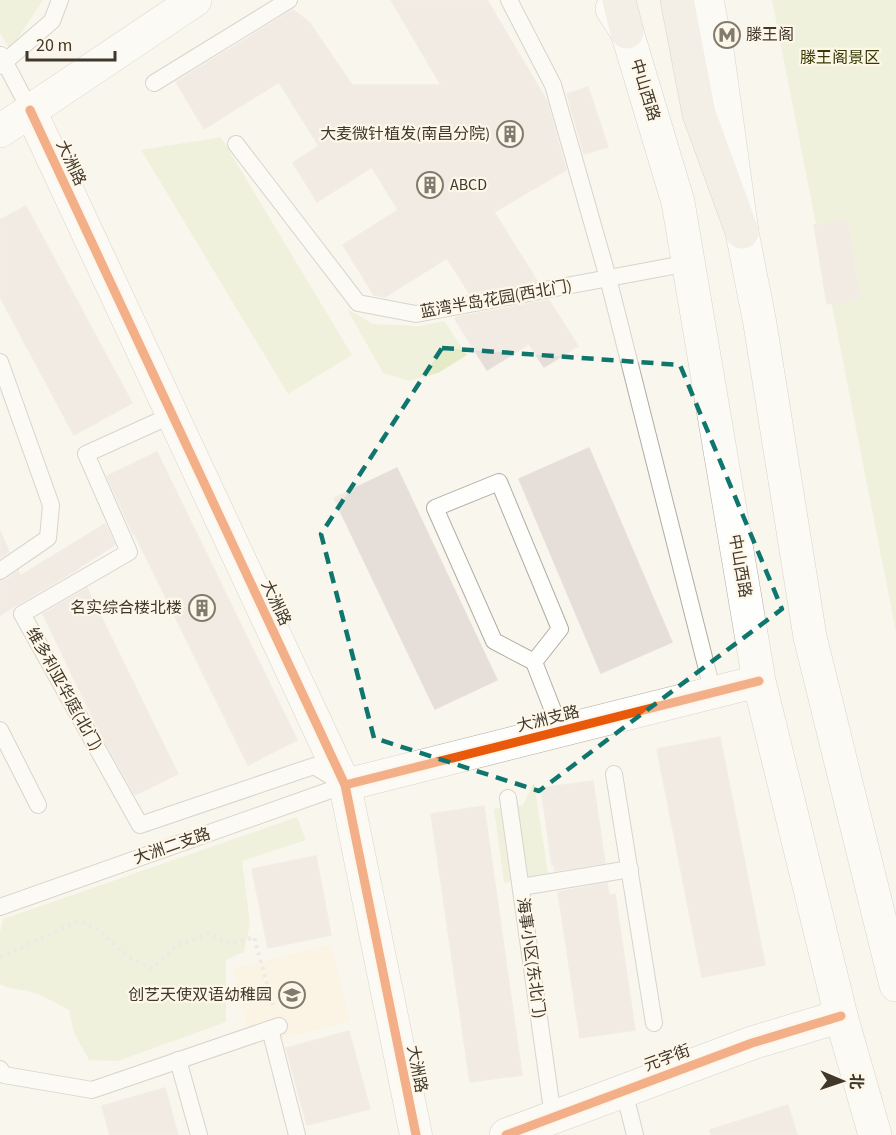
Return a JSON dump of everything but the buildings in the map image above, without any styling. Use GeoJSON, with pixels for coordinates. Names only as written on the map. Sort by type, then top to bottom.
{"type":"FeatureCollection","features":[{"type":"Feature","properties":{"kind":"main road"},"geometry":{"type":"LineString","coordinates":[[0,131],[195,0]]}},
{"type":"Feature","properties":{"kind":"main road","name":"中山西路"},"geometry":{"type":"LineString","coordinates":[[606,0],[627,32],[678,201],[759,681],[841,1016],[875,1135]]}},
{"type":"Feature","properties":{"kind":"main road"},"geometry":{"type":"LineString","coordinates":[[619,0],[627,32]]}},
{"type":"Feature","properties":{"kind":"main road"},"geometry":{"type":"LineString","coordinates":[[677,0],[699,114],[742,232]]}},
{"type":"Feature","properties":{"kind":"main road"},"geometry":{"type":"LineString","coordinates":[[707,0],[718,57],[742,232],[762,334],[810,637],[896,985]]}},
{"type":"Feature","properties":{"kind":"main road","name":"元字街"},"geometry":{"type":"LineString","coordinates":[[506,1135],[752,1043],[841,1016]]}},
{"type":"Feature","properties":{"kind":"street","name":"大洲路"},"geometry":{"type":"LineString","coordinates":[[30,110],[345,785],[416,1135]]}},
{"type":"Feature","properties":{"kind":"street","name":"大洲支路"},"geometry":{"type":"LineString","coordinates":[[345,785],[759,681]]}},
{"type":"Feature","properties":{"kind":"lane"},"geometry":{"type":"LineString","coordinates":[[30,110],[2,61],[52,21],[60,0]]}},
{"type":"Feature","properties":{"kind":"lane"},"geometry":{"type":"LineString","coordinates":[[154,83],[289,0]]}},
{"type":"Feature","properties":{"kind":"lane"},"geometry":{"type":"LineString","coordinates":[[509,0],[553,85],[608,278],[713,693]]}},
{"type":"Feature","properties":{"kind":"lane","name":"蓝湾半岛花园(西北门)"},"geometry":{"type":"LineString","coordinates":[[236,144],[358,303],[416,314],[689,263]]}},
{"type":"Feature","properties":{"kind":"lane"},"geometry":{"type":"LineString","coordinates":[[0,362],[51,505],[48,538],[0,572]]}},
{"type":"Feature","properties":{"kind":"lane","name":"维多利亚华庭(北门)"},"geometry":{"type":"LineString","coordinates":[[172,415],[86,454],[129,552],[22,614],[140,825],[314,766],[345,785]]}},
{"type":"Feature","properties":{"kind":"lane"},"geometry":{"type":"LineString","coordinates":[[534,662],[560,629],[499,482],[435,508],[494,641],[534,662],[561,731]]}},
{"type":"Feature","properties":{"kind":"lane"},"geometry":{"type":"LineString","coordinates":[[0,730],[38,805]]}},
{"type":"Feature","properties":{"kind":"lane"},"geometry":{"type":"LineString","coordinates":[[614,774],[654,1023]]}},
{"type":"Feature","properties":{"kind":"lane","name":"大洲二支路"},"geometry":{"type":"LineString","coordinates":[[0,907],[345,785]]}},
{"type":"Feature","properties":{"kind":"lane","name":"海事小区(东北门)"},"geometry":{"type":"LineString","coordinates":[[508,798],[553,1117]]}},
{"type":"Feature","properties":{"kind":"lane"},"geometry":{"type":"LineString","coordinates":[[520,887],[630,869]]}},
{"type":"Feature","properties":{"kind":"lane"},"geometry":{"type":"LineString","coordinates":[[0,1069],[4,1075],[92,1090],[274,1027],[297,1135]]}},
{"type":"Feature","properties":{"kind":"lane"},"geometry":{"type":"LineString","coordinates":[[178,1060],[199,1135]]}},
{"type":"Feature","properties":{"kind":"lane"},"geometry":{"type":"LineString","coordinates":[[624,1091],[635,1135]]}},
{"type":"Feature","properties":{"kind":"path"},"geometry":{"type":"LineString","coordinates":[[0,957],[79,921],[99,930],[128,957],[152,968],[176,946],[209,933],[231,944],[254,937],[274,1027]]}},
{"type":"Feature","properties":{"kind":"highlighted area"},"geometry":{"type":"Polygon","coordinates":[[[442,348],[680,365],[782,609],[539,791],[374,738],[321,534],[442,348]]]}},
{"type":"Feature","properties":{"kind":"shaded area","name":"创艺天使双语幼稚园"},"geometry":{"type":"Polygon","coordinates":[[[331,944],[350,1021],[252,1046],[233,969],[331,944]]]}},
{"type":"Feature","properties":{"kind":"green space"},"geometry":{"type":"Polygon","coordinates":[[[0,0],[43,0],[10,50],[0,33],[0,0]]]}},
{"type":"Feature","properties":{"kind":"green space","name":"滕王阁景区"},"geometry":{"type":"Polygon","coordinates":[[[772,0],[896,0],[896,632],[772,0]]]}},
{"type":"Feature","properties":{"kind":"green space"},"geometry":{"type":"Polygon","coordinates":[[[221,137],[352,355],[288,394],[141,150],[221,137]]]}},
{"type":"Feature","properties":{"kind":"green space"},"geometry":{"type":"Polygon","coordinates":[[[347,309],[373,324],[420,326],[444,321],[467,355],[438,373],[409,381],[383,373],[347,309]]]}},
{"type":"Feature","properties":{"kind":"green space"},"geometry":{"type":"Polygon","coordinates":[[[534,783],[548,873],[504,883],[494,809],[523,805],[534,783]]]}},
{"type":"Feature","properties":{"kind":"green space"},"geometry":{"type":"Polygon","coordinates":[[[297,817],[306,840],[242,861],[250,923],[244,952],[226,960],[226,1022],[118,1061],[89,1060],[74,1033],[69,1010],[39,995],[0,984],[0,932],[3,919],[297,817]]]}},
{"type":"Feature","properties":{"kind":"cycle path"},"geometry":{"type":"LineString","coordinates":[[30,110],[345,785],[416,1135]]}},
{"type":"Feature","properties":{"kind":"cycle path"},"geometry":{"type":"LineString","coordinates":[[345,785],[759,681]]}},
{"type":"Feature","properties":{"kind":"cycle path"},"geometry":{"type":"LineString","coordinates":[[506,1135],[752,1043],[841,1016]]}},
{"type":"Feature","properties":{"kind":"place","name":"滕王阁"},"geometry":{"type":"Point","coordinates":[727,35]}},
{"type":"Feature","properties":{"kind":"place","name":"大麦微针植发(南昌分院)"},"geometry":{"type":"Point","coordinates":[510,134]}},
{"type":"Feature","properties":{"kind":"place","name":"ABCD"},"geometry":{"type":"Point","coordinates":[430,185]}},
{"type":"Feature","properties":{"kind":"place","name":"名实综合楼北楼"},"geometry":{"type":"Point","coordinates":[202,608]}},
{"type":"Feature","properties":{"kind":"place","name":"创艺天使双语幼稚园"},"geometry":{"type":"Point","coordinates":[292,995]}}]}
